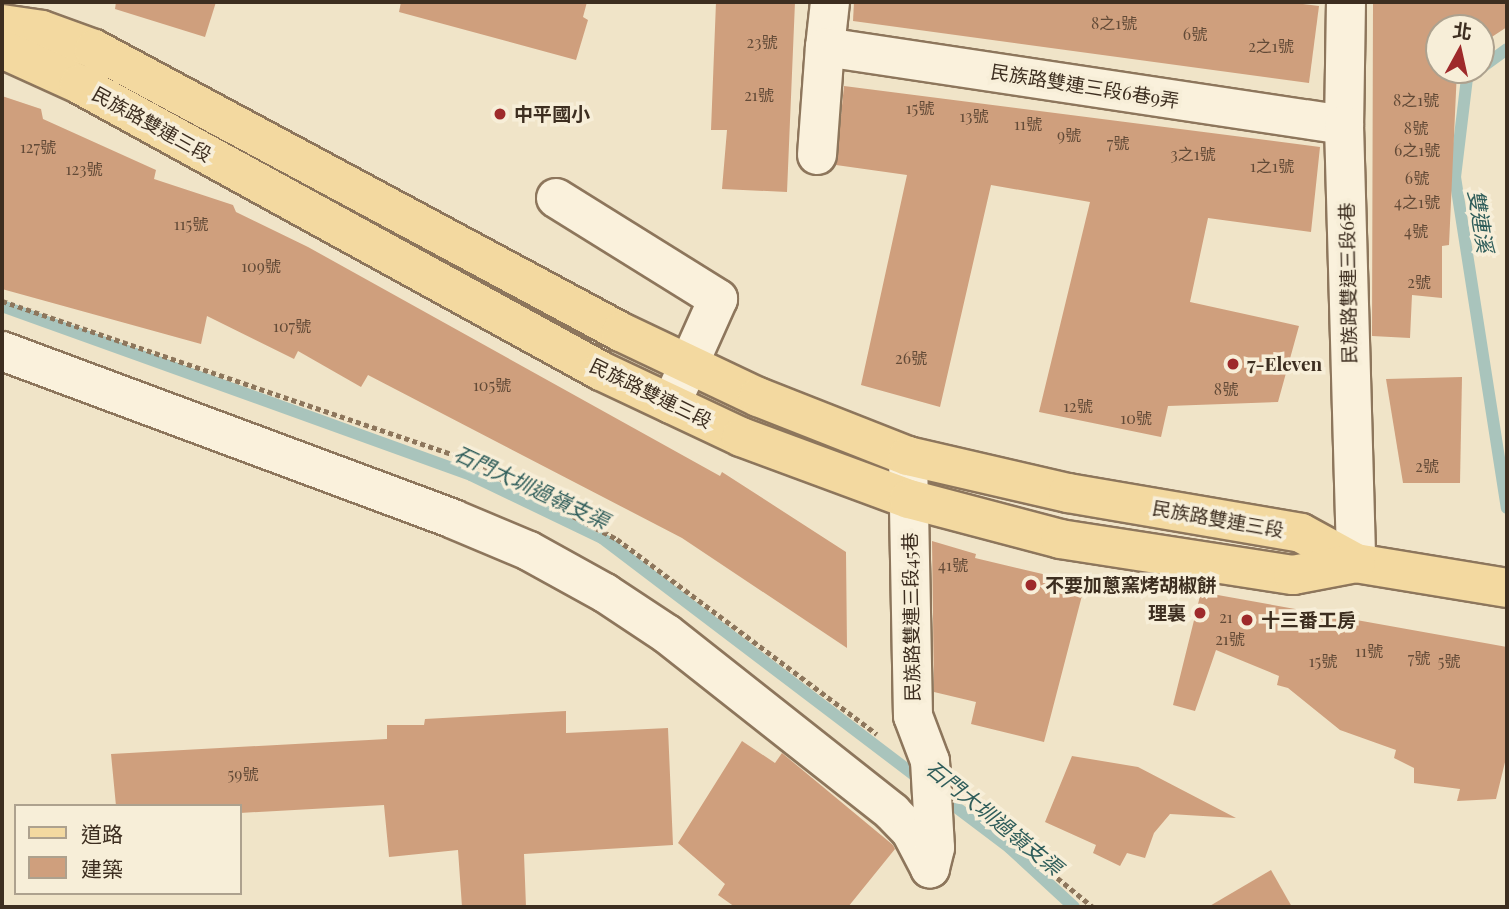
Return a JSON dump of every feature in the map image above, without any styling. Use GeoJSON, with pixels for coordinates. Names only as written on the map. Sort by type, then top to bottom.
{"type":"FeatureCollection","features":[{"type":"Feature","properties":{"kind":"main road","name":"民族路雙連三段"},"geometry":{"type":"LineString","coordinates":[[2,24],[42,30],[93,49],[688,364],[908,456],[1068,493],[1301,533],[1356,563],[1499,586]]}},
{"type":"Feature","properties":{"kind":"main road","name":"民族路雙連三段"},"geometry":{"type":"LineString","coordinates":[[2,49],[79,84],[601,371],[741,437],[909,499],[1060,539],[1293,575],[1356,563]]}},
{"type":"Feature","properties":{"kind":"lane"},"geometry":{"type":"LineString","coordinates":[[817,155],[830,2]]}},
{"type":"Feature","properties":{"kind":"lane","name":"民族路雙連三段6巷"},"geometry":{"type":"LineString","coordinates":[[1346,2],[1345,125],[1356,563]]}},
{"type":"Feature","properties":{"kind":"lane","name":"民族路雙連三段6巷9弄"},"geometry":{"type":"LineString","coordinates":[[825,47],[1345,125]]}},
{"type":"Feature","properties":{"kind":"lane"},"geometry":{"type":"LineString","coordinates":[[555,198],[718,299],[671,404]]}},
{"type":"Feature","properties":{"kind":"lane","name":"民族路雙連三段45巷"},"geometry":{"type":"LineString","coordinates":[[2,351],[529,551],[605,593],[667,635],[881,804],[911,832],[930,868],[934,848],[931,775],[913,716],[908,456]]}},
{"type":"Feature","properties":{"kind":"path"},"geometry":{"type":"LineString","coordinates":[[931,775],[1093,907]]}},
{"type":"Feature","properties":{"kind":"building"},"geometry":{"type":"Polygon","coordinates":[[[116,2],[216,2],[205,37],[115,9],[116,2]]]}},
{"type":"Feature","properties":{"kind":"building"},"geometry":{"type":"Polygon","coordinates":[[[401,2],[587,2],[583,17],[588,20],[576,60],[399,12],[401,2]]]}},
{"type":"Feature","properties":{"kind":"building"},"geometry":{"type":"Polygon","coordinates":[[[716,2],[795,2],[787,192],[722,189],[727,130],[711,130],[716,2]]]}},
{"type":"Feature","properties":{"kind":"building"},"geometry":{"type":"Polygon","coordinates":[[[854,2],[1287,2],[1319,6],[1309,83],[853,21],[854,2]]]}},
{"type":"Feature","properties":{"kind":"building"},"geometry":{"type":"Polygon","coordinates":[[[1373,2],[1507,2],[1507,27],[1495,35],[1495,14],[1425,14],[1425,84],[1456,84],[1449,245],[1442,246],[1442,298],[1412,295],[1410,338],[1372,336],[1373,2]]]}},
{"type":"Feature","properties":{"kind":"building"},"geometry":{"type":"Polygon","coordinates":[[[844,86],[1320,147],[1311,232],[1208,218],[1190,302],[1299,326],[1278,402],[1168,406],[1161,437],[1039,412],[1090,202],[991,185],[940,407],[861,385],[907,175],[836,165],[844,86]]]}},
{"type":"Feature","properties":{"kind":"building"},"geometry":{"type":"Polygon","coordinates":[[[2,96],[41,109],[43,119],[156,170],[154,179],[233,205],[236,212],[308,247],[720,476],[722,472],[846,552],[847,648],[682,538],[368,375],[361,387],[298,351],[294,359],[207,316],[201,344],[2,289],[2,96]]]}},
{"type":"Feature","properties":{"kind":"building"},"geometry":{"type":"Polygon","coordinates":[[[1462,377],[1460,483],[1403,483],[1386,379],[1462,377]]]}},
{"type":"Feature","properties":{"kind":"building"},"geometry":{"type":"Polygon","coordinates":[[[932,541],[976,554],[975,558],[1085,584],[1044,742],[971,724],[976,702],[934,692],[932,541]]]}},
{"type":"Feature","properties":{"kind":"building"},"geometry":{"type":"Polygon","coordinates":[[[1201,592],[1507,647],[1507,754],[1496,799],[1457,801],[1460,789],[1414,783],[1414,768],[1394,758],[1396,750],[1340,730],[1288,688],[1277,685],[1279,676],[1216,650],[1195,711],[1173,705],[1201,592]]]}},
{"type":"Feature","properties":{"kind":"building"},"geometry":{"type":"Polygon","coordinates":[[[566,711],[566,733],[668,728],[673,845],[524,854],[526,907],[462,907],[458,850],[389,857],[384,805],[242,813],[242,804],[116,804],[111,754],[387,739],[387,725],[424,725],[425,719],[566,711]]]}},
{"type":"Feature","properties":{"kind":"building"},"geometry":{"type":"Polygon","coordinates":[[[742,741],[775,763],[782,753],[893,845],[895,849],[848,907],[735,907],[718,895],[725,884],[678,843],[742,741]]]}},
{"type":"Feature","properties":{"kind":"building"},"geometry":{"type":"Polygon","coordinates":[[[1072,756],[1138,767],[1236,818],[1170,814],[1154,833],[1145,858],[1127,853],[1120,866],[1093,853],[1096,845],[1045,822],[1072,756]]]}},
{"type":"Feature","properties":{"kind":"building"},"geometry":{"type":"Polygon","coordinates":[[[1271,870],[1292,907],[1208,907],[1271,870]]]}},
{"type":"Feature","properties":{"kind":"waterway","name":"雙連溪"},"geometry":{"type":"LineString","coordinates":[[1495,58],[1507,49]]}},
{"type":"Feature","properties":{"kind":"waterway","name":"雙連溪"},"geometry":{"type":"LineString","coordinates":[[1466,84],[1455,177],[1507,508]]}},
{"type":"Feature","properties":{"kind":"waterway","name":"石門大圳過嶺支渠"},"geometry":{"type":"LineString","coordinates":[[2,306],[471,475],[602,538],[923,782]]}},
{"type":"Feature","properties":{"kind":"waterway","name":"石門大圳過嶺支渠"},"geometry":{"type":"LineString","coordinates":[[940,795],[1010,848],[1074,907]]}},
{"type":"Feature","properties":{"kind":"place","name":"中平國小"},"geometry":{"type":"Point","coordinates":[500,114]}},
{"type":"Feature","properties":{"kind":"place","name":"7-Eleven"},"geometry":{"type":"Point","coordinates":[1233,364]}},
{"type":"Feature","properties":{"kind":"place","name":"不要加蔥窯烤胡椒餅"},"geometry":{"type":"Point","coordinates":[1031,585]}},
{"type":"Feature","properties":{"kind":"place","name":"理裏"},"geometry":{"type":"Point","coordinates":[1200,613]}},
{"type":"Feature","properties":{"kind":"place","name":"十三番工房"},"geometry":{"type":"Point","coordinates":[1247,620]}}]}
